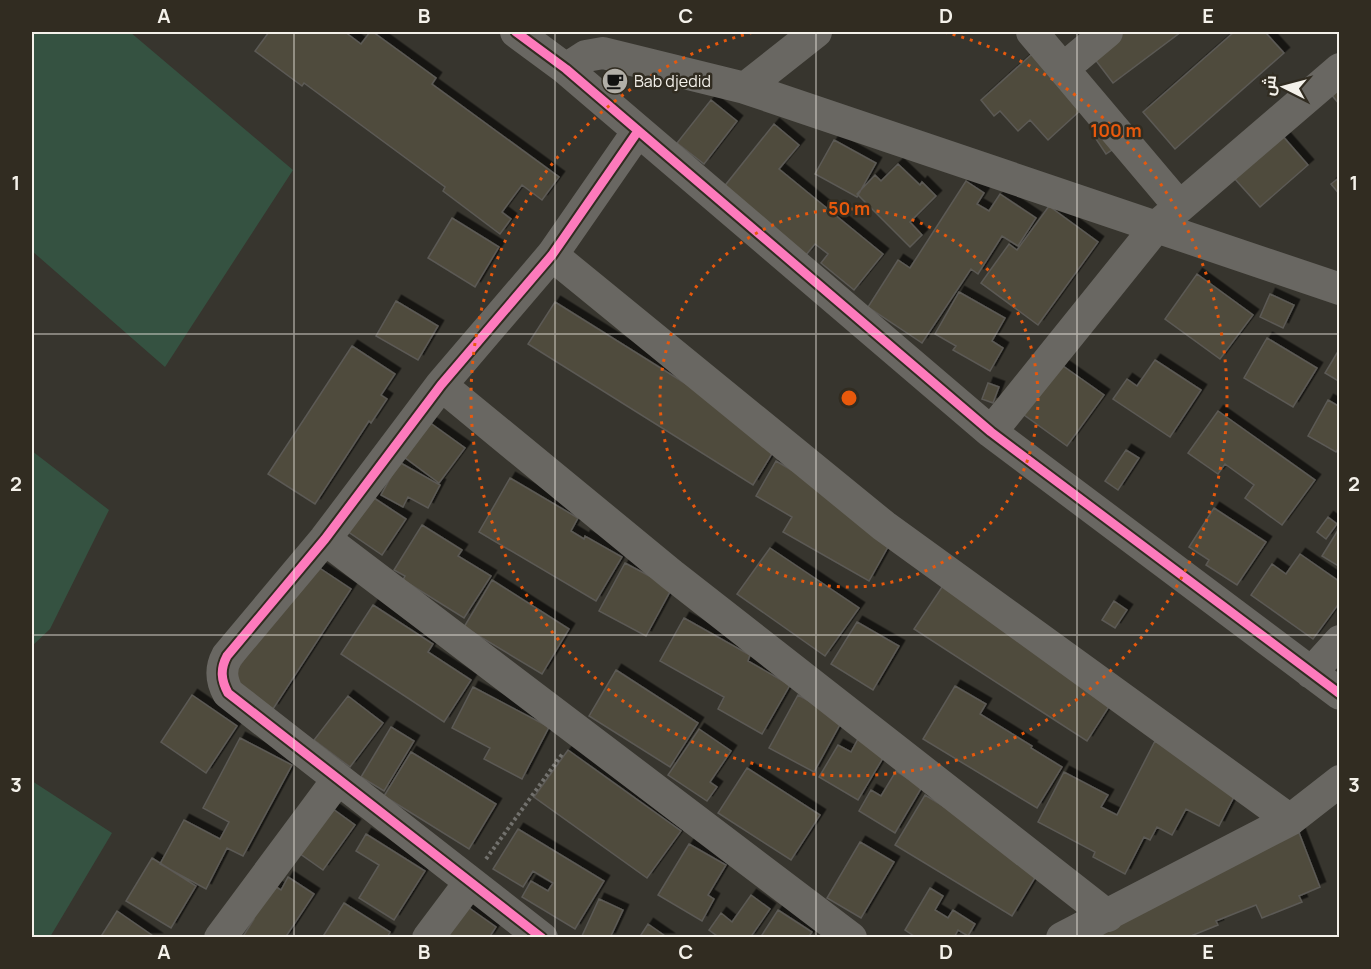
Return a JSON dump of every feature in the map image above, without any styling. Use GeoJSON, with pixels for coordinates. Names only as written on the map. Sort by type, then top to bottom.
{"type":"FeatureCollection","features":[{"type":"Feature","properties":{"kind":"street"},"geometry":{"type":"LineString","coordinates":[[516,32],[566,69],[991,432],[1340,694]]}},
{"type":"Feature","properties":{"kind":"street"},"geometry":{"type":"LineString","coordinates":[[745,88],[816,32]]}},
{"type":"Feature","properties":{"kind":"street"},"geometry":{"type":"LineString","coordinates":[[1032,32],[1179,206]]}},
{"type":"Feature","properties":{"kind":"street"},"geometry":{"type":"LineString","coordinates":[[1064,69],[1107,32]]}},
{"type":"Feature","properties":{"kind":"street"},"geometry":{"type":"LineString","coordinates":[[566,69],[586,56],[603,53],[745,88],[1340,290]]}},
{"type":"Feature","properties":{"kind":"street"},"geometry":{"type":"LineString","coordinates":[[991,432],[1156,227],[1340,69]]}},
{"type":"Feature","properties":{"kind":"street"},"geometry":{"type":"LineString","coordinates":[[542,938],[228,693],[222,668],[227,656],[325,539],[441,386],[552,255],[638,131]]}},
{"type":"Feature","properties":{"kind":"street"},"geometry":{"type":"LineString","coordinates":[[552,255],[884,526],[1290,819]]}},
{"type":"Feature","properties":{"kind":"street"},"geometry":{"type":"LineString","coordinates":[[441,386],[670,574],[1108,915]]}},
{"type":"Feature","properties":{"kind":"street"},"geometry":{"type":"LineString","coordinates":[[325,539],[851,938]]}},
{"type":"Feature","properties":{"kind":"street"},"geometry":{"type":"LineString","coordinates":[[1311,673],[1340,641]]}},
{"type":"Feature","properties":{"kind":"street"},"geometry":{"type":"LineString","coordinates":[[220,938],[338,779]]}},
{"type":"Feature","properties":{"kind":"street"},"geometry":{"type":"LineString","coordinates":[[1062,938],[1290,819],[1340,781]]}},
{"type":"Feature","properties":{"kind":"street"},"geometry":{"type":"LineString","coordinates":[[428,938],[470,882]]}},
{"type":"Feature","properties":{"kind":"path"},"geometry":{"type":"LineString","coordinates":[[470,882],[579,731]]}},
{"type":"Feature","properties":{"kind":"green space"},"geometry":{"type":"Polygon","coordinates":[[[32,32],[130,32],[293,170],[165,367],[32,251],[32,32]]]}},
{"type":"Feature","properties":{"kind":"green space"},"geometry":{"type":"Polygon","coordinates":[[[32,451],[109,510],[50,629],[32,646],[32,451]]]}},
{"type":"Feature","properties":{"kind":"green space"},"geometry":{"type":"Polygon","coordinates":[[[32,781],[112,833],[50,937],[32,937],[32,781]]]}},
{"type":"Feature","properties":{"kind":"building"},"geometry":{"type":"Polygon","coordinates":[[[269,32],[345,32],[361,44],[370,32],[373,32],[436,78],[432,84],[559,177],[542,200],[522,185],[502,212],[511,219],[500,234],[443,191],[445,187],[304,83],[302,86],[255,51],[269,32]]]}},
{"type":"Feature","properties":{"kind":"building"},"geometry":{"type":"Polygon","coordinates":[[[1102,32],[1181,32],[1113,83],[1084,45],[1102,32]]]}},
{"type":"Feature","properties":{"kind":"building"},"geometry":{"type":"Polygon","coordinates":[[[1234,32],[1265,32],[1284,53],[1175,149],[1143,112],[1234,32]]]}},
{"type":"Feature","properties":{"kind":"building"},"geometry":{"type":"Polygon","coordinates":[[[1032,54],[1082,109],[1048,140],[1030,120],[1018,131],[1000,111],[994,116],[981,100],[1032,54]]]}},
{"type":"Feature","properties":{"kind":"building"},"geometry":{"type":"Polygon","coordinates":[[[1340,74],[1340,105],[1324,86],[1340,74]]]}},
{"type":"Feature","properties":{"kind":"building"},"geometry":{"type":"Polygon","coordinates":[[[711,100],[737,121],[704,164],[677,143],[711,100]]]}},
{"type":"Feature","properties":{"kind":"building"},"geometry":{"type":"Polygon","coordinates":[[[774,124],[799,145],[779,169],[883,254],[854,290],[821,263],[828,254],[815,244],[806,255],[723,188],[774,124]]]}},
{"type":"Feature","properties":{"kind":"building"},"geometry":{"type":"Polygon","coordinates":[[[1274,126],[1308,165],[1260,207],[1226,169],[1274,126]]]}},
{"type":"Feature","properties":{"kind":"building"},"geometry":{"type":"Polygon","coordinates":[[[1107,128],[1118,146],[1106,154],[1094,136],[1107,128]]]}},
{"type":"Feature","properties":{"kind":"building"},"geometry":{"type":"Polygon","coordinates":[[[834,140],[876,163],[857,197],[815,174],[834,140]]]}},
{"type":"Feature","properties":{"kind":"building"},"geometry":{"type":"Polygon","coordinates":[[[898,164],[920,185],[922,182],[936,196],[910,222],[922,235],[910,247],[857,194],[875,175],[881,181],[898,164]]]}},
{"type":"Feature","properties":{"kind":"building"},"geometry":{"type":"Polygon","coordinates":[[[1340,177],[1340,195],[1331,184],[1340,177]]]}},
{"type":"Feature","properties":{"kind":"building"},"geometry":{"type":"Polygon","coordinates":[[[966,181],[984,193],[977,204],[989,211],[1000,194],[1036,218],[1018,246],[1002,236],[978,274],[971,269],[922,343],[868,307],[898,260],[910,268],[966,181]]]}},
{"type":"Feature","properties":{"kind":"building"},"geometry":{"type":"Polygon","coordinates":[[[1049,206],[1098,242],[1038,325],[981,283],[1009,244],[1017,250],[1049,206]]]}},
{"type":"Feature","properties":{"kind":"building"},"geometry":{"type":"Polygon","coordinates":[[[452,218],[499,247],[475,287],[428,258],[452,218]]]}},
{"type":"Feature","properties":{"kind":"building"},"geometry":{"type":"Polygon","coordinates":[[[1197,274],[1253,315],[1220,359],[1165,319],[1197,274]]]}},
{"type":"Feature","properties":{"kind":"building"},"geometry":{"type":"Polygon","coordinates":[[[959,292],[1005,318],[992,341],[1003,348],[990,371],[953,350],[956,346],[935,334],[959,292]]]}},
{"type":"Feature","properties":{"kind":"building"},"geometry":{"type":"Polygon","coordinates":[[[1270,294],[1294,305],[1283,328],[1260,317],[1270,294]]]}},
{"type":"Feature","properties":{"kind":"building"},"geometry":{"type":"Polygon","coordinates":[[[396,301],[438,326],[418,360],[376,336],[396,301]]]}},
{"type":"Feature","properties":{"kind":"building"},"geometry":{"type":"Polygon","coordinates":[[[555,302],[779,442],[753,485],[528,344],[555,302]]]}},
{"type":"Feature","properties":{"kind":"building"},"geometry":{"type":"Polygon","coordinates":[[[1267,338],[1317,368],[1293,407],[1244,378],[1267,338]]]}},
{"type":"Feature","properties":{"kind":"building"},"geometry":{"type":"Polygon","coordinates":[[[352,346],[395,374],[381,395],[387,399],[371,423],[369,421],[315,504],[268,474],[352,346]]]}},
{"type":"Feature","properties":{"kind":"building"},"geometry":{"type":"Polygon","coordinates":[[[1340,348],[1340,382],[1325,373],[1340,348]]]}},
{"type":"Feature","properties":{"kind":"building"},"geometry":{"type":"Polygon","coordinates":[[[1155,360],[1201,390],[1170,437],[1113,399],[1127,379],[1137,386],[1155,360]]]}},
{"type":"Feature","properties":{"kind":"building"},"geometry":{"type":"Polygon","coordinates":[[[1056,361],[1104,395],[1067,446],[1020,412],[1056,361]]]}},
{"type":"Feature","properties":{"kind":"building"},"geometry":{"type":"Polygon","coordinates":[[[988,383],[999,387],[993,403],[982,399],[988,383]]]}},
{"type":"Feature","properties":{"kind":"building"},"geometry":{"type":"Polygon","coordinates":[[[1328,400],[1340,407],[1340,445],[1336,452],[1308,436],[1328,400]]]}},
{"type":"Feature","properties":{"kind":"building"},"geometry":{"type":"Polygon","coordinates":[[[1218,411],[1315,480],[1282,525],[1245,498],[1254,485],[1225,464],[1218,474],[1188,453],[1218,411]]]}},
{"type":"Feature","properties":{"kind":"building"},"geometry":{"type":"Polygon","coordinates":[[[429,422],[465,448],[439,483],[404,457],[429,422]]]}},
{"type":"Feature","properties":{"kind":"building"},"geometry":{"type":"Polygon","coordinates":[[[1126,450],[1139,458],[1118,490],[1105,481],[1126,450]]]}},
{"type":"Feature","properties":{"kind":"building"},"geometry":{"type":"Polygon","coordinates":[[[776,461],[909,538],[888,547],[869,581],[783,532],[792,517],[756,496],[776,461]]]}},
{"type":"Feature","properties":{"kind":"building"},"geometry":{"type":"Polygon","coordinates":[[[399,462],[440,485],[428,508],[408,497],[403,507],[381,495],[399,462]]]}},
{"type":"Feature","properties":{"kind":"building"},"geometry":{"type":"Polygon","coordinates":[[[510,478],[578,518],[571,531],[584,539],[585,536],[622,557],[596,601],[479,532],[510,478]]]}},
{"type":"Feature","properties":{"kind":"building"},"geometry":{"type":"Polygon","coordinates":[[[371,496],[406,519],[382,555],[347,531],[371,496]]]}},
{"type":"Feature","properties":{"kind":"building"},"geometry":{"type":"Polygon","coordinates":[[[1214,508],[1266,542],[1237,585],[1206,565],[1209,560],[1189,547],[1214,508]]]}},
{"type":"Feature","properties":{"kind":"building"},"geometry":{"type":"Polygon","coordinates":[[[1328,517],[1337,524],[1326,539],[1317,532],[1328,517]]]}},
{"type":"Feature","properties":{"kind":"building"},"geometry":{"type":"Polygon","coordinates":[[[422,525],[462,550],[458,556],[491,576],[464,618],[403,580],[405,576],[394,570],[422,525]]]}},
{"type":"Feature","properties":{"kind":"building"},"geometry":{"type":"Polygon","coordinates":[[[1340,527],[1340,567],[1322,556],[1340,527]]]}},
{"type":"Feature","properties":{"kind":"building"},"geometry":{"type":"Polygon","coordinates":[[[770,548],[859,608],[825,656],[737,594],[770,548]]]}},
{"type":"Feature","properties":{"kind":"building"},"geometry":{"type":"Polygon","coordinates":[[[1300,554],[1340,582],[1340,602],[1313,639],[1251,595],[1272,564],[1286,574],[1300,554]]]}},
{"type":"Feature","properties":{"kind":"building"},"geometry":{"type":"Polygon","coordinates":[[[625,563],[672,588],[646,636],[599,611],[625,563]]]}},
{"type":"Feature","properties":{"kind":"building"},"geometry":{"type":"Polygon","coordinates":[[[318,567],[351,589],[273,709],[230,680],[299,577],[318,567]]]}},
{"type":"Feature","properties":{"kind":"building"},"geometry":{"type":"Polygon","coordinates":[[[492,580],[569,629],[542,674],[464,627],[492,580]]]}},
{"type":"Feature","properties":{"kind":"building"},"geometry":{"type":"Polygon","coordinates":[[[944,584],[1110,705],[1087,741],[914,629],[944,584]]]}},
{"type":"Feature","properties":{"kind":"building"},"geometry":{"type":"Polygon","coordinates":[[[1114,601],[1127,610],[1115,628],[1102,620],[1114,601]]]}},
{"type":"Feature","properties":{"kind":"building"},"geometry":{"type":"Polygon","coordinates":[[[373,605],[433,644],[428,652],[471,680],[444,722],[341,654],[373,605]]]}},
{"type":"Feature","properties":{"kind":"building"},"geometry":{"type":"Polygon","coordinates":[[[684,618],[750,655],[748,661],[790,685],[762,734],[718,709],[724,697],[660,661],[684,618]]]}},
{"type":"Feature","properties":{"kind":"building"},"geometry":{"type":"Polygon","coordinates":[[[857,622],[899,646],[873,690],[831,664],[857,622]]]}},
{"type":"Feature","properties":{"kind":"building"},"geometry":{"type":"Polygon","coordinates":[[[616,670],[698,723],[670,767],[589,716],[616,670]]]}},
{"type":"Feature","properties":{"kind":"building"},"geometry":{"type":"Polygon","coordinates":[[[955,686],[986,704],[980,714],[1062,767],[1037,808],[923,739],[955,686]]]}},
{"type":"Feature","properties":{"kind":"building"},"geometry":{"type":"Polygon","coordinates":[[[473,687],[549,727],[522,779],[484,759],[490,748],[452,728],[473,687]]]}},
{"type":"Feature","properties":{"kind":"building"},"geometry":{"type":"Polygon","coordinates":[[[192,695],[237,726],[206,773],[161,742],[192,695]]]}},
{"type":"Feature","properties":{"kind":"building"},"geometry":{"type":"Polygon","coordinates":[[[798,695],[843,719],[814,772],[769,748],[798,695]]]}},
{"type":"Feature","properties":{"kind":"building"},"geometry":{"type":"Polygon","coordinates":[[[348,696],[383,723],[350,767],[314,740],[348,696]]]}},
{"type":"Feature","properties":{"kind":"building"},"geometry":{"type":"Polygon","coordinates":[[[391,727],[414,741],[384,791],[361,777],[391,727]]]}},
{"type":"Feature","properties":{"kind":"building"},"geometry":{"type":"Polygon","coordinates":[[[699,729],[731,751],[710,782],[717,787],[707,801],[668,775],[699,729]]]}},
{"type":"Feature","properties":{"kind":"building"},"geometry":{"type":"Polygon","coordinates":[[[859,737],[886,753],[858,800],[819,777],[838,745],[851,752],[859,737]]]}},
{"type":"Feature","properties":{"kind":"building"},"geometry":{"type":"Polygon","coordinates":[[[240,738],[292,765],[243,856],[227,848],[206,889],[160,864],[184,820],[220,839],[229,822],[203,808],[240,738]]]}},
{"type":"Feature","properties":{"kind":"building"},"geometry":{"type":"Polygon","coordinates":[[[1155,741],[1240,785],[1219,826],[1186,809],[1172,835],[1157,827],[1150,840],[1144,837],[1125,874],[1093,857],[1095,852],[1038,822],[1064,772],[1108,795],[1101,807],[1117,815],[1155,741]]]}},
{"type":"Feature","properties":{"kind":"building"},"geometry":{"type":"Polygon","coordinates":[[[568,750],[681,831],[647,878],[534,797],[568,750]]]}},
{"type":"Feature","properties":{"kind":"building"},"geometry":{"type":"Polygon","coordinates":[[[411,752],[496,804],[469,849],[384,796],[411,752]]]}},
{"type":"Feature","properties":{"kind":"building"},"geometry":{"type":"Polygon","coordinates":[[[747,768],[820,815],[791,860],[718,813],[747,768]]]}},
{"type":"Feature","properties":{"kind":"building"},"geometry":{"type":"Polygon","coordinates":[[[896,771],[922,787],[895,833],[859,811],[871,790],[881,796],[896,771]]]}},
{"type":"Feature","properties":{"kind":"building"},"geometry":{"type":"Polygon","coordinates":[[[925,795],[1042,866],[1012,916],[895,845],[925,795]]]}},
{"type":"Feature","properties":{"kind":"building"},"geometry":{"type":"Polygon","coordinates":[[[322,801],[355,825],[323,870],[289,846],[322,801]]]}},
{"type":"Feature","properties":{"kind":"building"},"geometry":{"type":"Polygon","coordinates":[[[518,829],[604,881],[575,929],[522,897],[531,881],[548,891],[553,883],[533,871],[523,887],[493,869],[518,829]]]}},
{"type":"Feature","properties":{"kind":"building"},"geometry":{"type":"Polygon","coordinates":[[[1298,830],[1320,887],[1299,896],[1302,902],[1262,918],[1256,905],[1216,921],[1218,925],[1186,938],[1097,938],[1103,935],[1097,923],[1298,830]]]}},
{"type":"Feature","properties":{"kind":"building"},"geometry":{"type":"Polygon","coordinates":[[[366,834],[425,871],[394,920],[359,898],[379,865],[356,851],[366,834]]]}},
{"type":"Feature","properties":{"kind":"building"},"geometry":{"type":"Polygon","coordinates":[[[860,842],[894,862],[861,918],[827,898],[860,842]]]}},
{"type":"Feature","properties":{"kind":"building"},"geometry":{"type":"Polygon","coordinates":[[[689,844],[726,865],[708,895],[714,899],[702,921],[658,895],[689,844]]]}},
{"type":"Feature","properties":{"kind":"building"},"geometry":{"type":"Polygon","coordinates":[[[152,858],[196,886],[171,928],[126,901],[152,858]]]}},
{"type":"Feature","properties":{"kind":"building"},"geometry":{"type":"Polygon","coordinates":[[[288,877],[314,894],[285,938],[242,938],[254,919],[244,912],[265,880],[281,890],[288,877]]]}},
{"type":"Feature","properties":{"kind":"building"},"geometry":{"type":"Polygon","coordinates":[[[930,888],[943,896],[935,910],[948,918],[953,910],[975,924],[968,936],[958,930],[954,938],[917,938],[905,930],[930,888]]]}},
{"type":"Feature","properties":{"kind":"building"},"geometry":{"type":"Polygon","coordinates":[[[751,895],[770,909],[750,938],[720,938],[709,930],[721,913],[732,922],[751,895]]]}},
{"type":"Feature","properties":{"kind":"building"},"geometry":{"type":"Polygon","coordinates":[[[599,899],[623,910],[610,938],[581,938],[599,899]]]}},
{"type":"Feature","properties":{"kind":"building"},"geometry":{"type":"Polygon","coordinates":[[[344,903],[390,932],[387,938],[322,938],[344,903]]]}},
{"type":"Feature","properties":{"kind":"building"},"geometry":{"type":"Polygon","coordinates":[[[465,905],[496,927],[489,938],[443,938],[465,905]]]}},
{"type":"Feature","properties":{"kind":"building"},"geometry":{"type":"Polygon","coordinates":[[[778,910],[812,932],[808,938],[760,938],[778,910]]]}},
{"type":"Feature","properties":{"kind":"building"},"geometry":{"type":"Polygon","coordinates":[[[117,911],[156,938],[100,938],[117,911]]]}},
{"type":"Feature","properties":{"kind":"building"},"geometry":{"type":"Polygon","coordinates":[[[648,924],[668,938],[639,938],[648,924]]]}},
{"type":"Feature","properties":{"kind":"cycle path"},"geometry":{"type":"LineString","coordinates":[[516,32],[566,69],[991,432],[1340,694]]}},
{"type":"Feature","properties":{"kind":"cycle path"},"geometry":{"type":"LineString","coordinates":[[542,938],[228,693],[222,670],[227,656],[325,539],[441,385],[552,255],[638,131]]}},
{"type":"Feature","properties":{"kind":"place","name":"Bab djedid"},"geometry":{"type":"Point","coordinates":[615,81]}}]}
